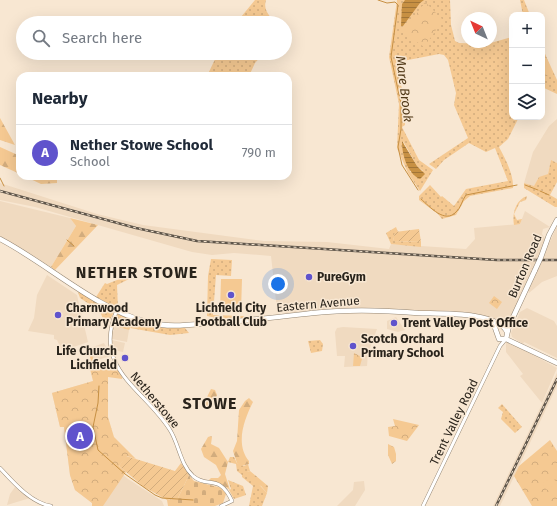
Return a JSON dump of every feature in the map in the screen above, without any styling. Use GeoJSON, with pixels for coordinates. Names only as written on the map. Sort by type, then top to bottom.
{"type":"FeatureCollection","features":[{"type":"Feature","properties":{"kind":"highway","name":"Burton Road"},"geometry":{"type":"LineString","coordinates":[[507,336],[549,235],[557,220]]}},
{"type":"Feature","properties":{"kind":"highway","name":"Eastern Avenue"},"geometry":{"type":"LineString","coordinates":[[0,239],[117,310],[148,323],[177,327],[348,310],[466,316],[492,321],[502,326]]}},
{"type":"Feature","properties":{"kind":"highway"},"geometry":{"type":"LineString","coordinates":[[492,321],[499,339],[507,336]]}},
{"type":"Feature","properties":{"kind":"highway"},"geometry":{"type":"LineString","coordinates":[[496,330],[512,321]]}},
{"type":"Feature","properties":{"kind":"highway"},"geometry":{"type":"LineString","coordinates":[[502,326],[507,336],[515,342],[557,363]]}},
{"type":"Feature","properties":{"kind":"street","name":"Netherstowe"},"geometry":{"type":"LineString","coordinates":[[117,310],[110,327],[110,339],[113,355],[122,375],[170,428],[188,471],[196,478],[222,486],[227,490],[232,501],[221,506]]}},
{"type":"Feature","properties":{"kind":"street","name":"Trent Valley Road"},"geometry":{"type":"LineString","coordinates":[[423,506],[500,346],[507,336]]}},
{"type":"Feature","properties":{"kind":"street"},"geometry":{"type":"LineString","coordinates":[[499,339],[500,346]]}},
{"type":"Feature","properties":{"kind":"street"},"geometry":{"type":"LineString","coordinates":[[0,468],[35,500],[44,505],[51,506]]}},
{"type":"Feature","properties":{"kind":"shaded area"},"geometry":{"type":"Polygon","coordinates":[[[405,0],[424,0],[420,3],[403,26],[401,26],[402,4],[405,0]]]}},
{"type":"Feature","properties":{"kind":"shaded area"},"geometry":{"type":"Polygon","coordinates":[[[557,119],[557,163],[551,161],[548,174],[538,179],[534,187],[524,183],[533,152],[549,126],[557,119]]]}},
{"type":"Feature","properties":{"kind":"shaded area"},"geometry":{"type":"Polygon","coordinates":[[[402,141],[417,166],[425,174],[420,179],[415,176],[406,163],[402,141]]]}},
{"type":"Feature","properties":{"kind":"shaded area"},"geometry":{"type":"Polygon","coordinates":[[[0,183],[97,214],[143,225],[264,241],[327,242],[389,249],[391,244],[466,249],[475,239],[474,228],[520,224],[525,211],[550,227],[543,229],[542,234],[546,240],[545,246],[511,318],[505,323],[475,314],[371,308],[340,308],[286,313],[282,310],[277,310],[271,256],[234,253],[212,255],[192,252],[35,207],[0,200],[0,183]]]}},
{"type":"Feature","properties":{"kind":"shaded area"},"geometry":{"type":"Polygon","coordinates":[[[0,201],[70,218],[76,226],[51,267],[0,237],[0,201]]]}},
{"type":"Feature","properties":{"kind":"shaded area"},"geometry":{"type":"Polygon","coordinates":[[[557,226],[557,276],[542,282],[529,293],[528,290],[557,226]]]}},
{"type":"Feature","properties":{"kind":"shaded area","name":"Charnwood Primary Academy"},"geometry":{"type":"Polygon","coordinates":[[[47,275],[77,295],[88,342],[62,351],[57,340],[54,339],[54,335],[28,331],[34,318],[37,295],[47,275]]]}},
{"type":"Feature","properties":{"kind":"shaded area"},"geometry":{"type":"Polygon","coordinates":[[[527,308],[554,321],[557,326],[557,358],[524,342],[523,344],[512,337],[511,333],[520,312],[527,308]]]}},
{"type":"Feature","properties":{"kind":"shaded area"},"geometry":{"type":"Polygon","coordinates":[[[396,317],[405,330],[398,332],[387,329],[387,321],[396,317]]]}},
{"type":"Feature","properties":{"kind":"shaded area"},"geometry":{"type":"Polygon","coordinates":[[[114,326],[129,330],[127,342],[112,339],[114,326]]]}},
{"type":"Feature","properties":{"kind":"shaded area","name":"Scotch Orchard Primary School"},"geometry":{"type":"Polygon","coordinates":[[[337,328],[377,329],[368,353],[367,366],[344,367],[345,356],[337,356],[335,332],[337,328]]]}},
{"type":"Feature","properties":{"kind":"shaded area"},"geometry":{"type":"Polygon","coordinates":[[[112,340],[125,343],[123,352],[113,350],[112,340]]]}},
{"type":"Feature","properties":{"kind":"shaded area"},"geometry":{"type":"Polygon","coordinates":[[[506,342],[517,346],[557,368],[542,403],[520,376],[523,374],[506,352],[506,342]]]}},
{"type":"Feature","properties":{"kind":"shaded area"},"geometry":{"type":"Polygon","coordinates":[[[104,343],[111,356],[94,361],[90,348],[104,343]]]}},
{"type":"Feature","properties":{"kind":"shaded area"},"geometry":{"type":"Polygon","coordinates":[[[557,373],[557,386],[500,506],[493,506],[557,373]]]}},
{"type":"Feature","properties":{"kind":"shaded area"},"geometry":{"type":"Polygon","coordinates":[[[97,380],[117,470],[162,501],[164,506],[92,506],[92,503],[75,490],[70,475],[64,427],[60,427],[52,393],[97,380]]]}},
{"type":"Feature","properties":{"kind":"shaded area"},"geometry":{"type":"Polygon","coordinates":[[[364,481],[365,490],[355,506],[337,506],[353,490],[354,482],[364,481]]]}},
{"type":"Feature","properties":{"kind":"shaded area"},"geometry":{"type":"Polygon","coordinates":[[[15,487],[30,498],[7,505],[10,494],[15,487]]]}},
{"type":"Feature","properties":{"kind":"green space"},"geometry":{"type":"Polygon","coordinates":[[[255,0],[266,0],[265,7],[270,16],[242,16],[255,0]]]}},
{"type":"Feature","properties":{"kind":"green space"},"geometry":{"type":"Polygon","coordinates":[[[397,0],[450,0],[451,25],[455,41],[461,43],[461,48],[497,48],[497,41],[509,38],[509,120],[518,120],[508,139],[499,147],[511,172],[513,188],[470,196],[464,201],[456,215],[442,219],[438,214],[419,200],[419,196],[430,185],[441,197],[442,196],[454,206],[466,189],[508,181],[495,148],[486,152],[469,143],[444,160],[436,169],[429,164],[468,138],[454,105],[456,93],[448,60],[444,55],[439,54],[403,61],[398,67],[400,82],[405,98],[405,125],[402,127],[419,160],[433,170],[420,191],[408,173],[397,148],[399,104],[389,57],[397,0]],[[403,141],[410,172],[423,171],[417,166],[403,141]]]}},
{"type":"Feature","properties":{"kind":"green space"},"geometry":{"type":"Polygon","coordinates":[[[520,0],[524,0],[529,12],[522,12],[520,0]]]}},
{"type":"Feature","properties":{"kind":"green space"},"geometry":{"type":"Polygon","coordinates":[[[425,2],[443,20],[424,47],[403,32],[425,2]]]}},
{"type":"Feature","properties":{"kind":"green space"},"geometry":{"type":"Polygon","coordinates":[[[545,54],[557,80],[557,94],[545,88],[545,54]]]}},
{"type":"Feature","properties":{"kind":"green space"},"geometry":{"type":"Polygon","coordinates":[[[545,54],[553,74],[545,77],[545,54]]]}},
{"type":"Feature","properties":{"kind":"green space"},"geometry":{"type":"Polygon","coordinates":[[[215,60],[258,60],[251,72],[209,72],[215,60]]]}},
{"type":"Feature","properties":{"kind":"green space"},"geometry":{"type":"Polygon","coordinates":[[[0,118],[15,145],[0,140],[0,118]]]}},
{"type":"Feature","properties":{"kind":"green space"},"geometry":{"type":"Polygon","coordinates":[[[0,147],[16,154],[16,172],[0,165],[0,147]]]}},
{"type":"Feature","properties":{"kind":"green space"},"geometry":{"type":"Polygon","coordinates":[[[551,160],[557,163],[557,182],[550,195],[557,199],[557,207],[524,188],[524,183],[534,186],[539,177],[548,174],[551,160]]]}},
{"type":"Feature","properties":{"kind":"green space"},"geometry":{"type":"Polygon","coordinates":[[[32,180],[57,180],[57,183],[41,184],[32,180]]]}},
{"type":"Feature","properties":{"kind":"green space"},"geometry":{"type":"Polygon","coordinates":[[[527,196],[526,200],[520,202],[514,214],[515,208],[520,201],[527,196]]]}},
{"type":"Feature","properties":{"kind":"green space"},"geometry":{"type":"Polygon","coordinates":[[[514,214],[517,220],[522,219],[520,224],[514,225],[514,214]]]}},
{"type":"Feature","properties":{"kind":"green space"},"geometry":{"type":"Polygon","coordinates":[[[70,218],[98,225],[55,270],[51,267],[76,226],[70,218]]]}},
{"type":"Feature","properties":{"kind":"green space"},"geometry":{"type":"Polygon","coordinates":[[[396,227],[398,232],[395,233],[393,241],[421,242],[421,247],[391,244],[386,233],[396,227]]]}},
{"type":"Feature","properties":{"kind":"green space"},"geometry":{"type":"Polygon","coordinates":[[[419,229],[421,242],[393,241],[395,232],[419,229]]]}},
{"type":"Feature","properties":{"kind":"green space"},"geometry":{"type":"Polygon","coordinates":[[[211,259],[232,260],[231,276],[216,275],[213,315],[244,316],[246,318],[226,320],[207,316],[208,276],[211,259]]]}},
{"type":"Feature","properties":{"kind":"green space"},"geometry":{"type":"Polygon","coordinates":[[[127,276],[129,279],[117,285],[118,309],[96,297],[105,283],[107,284],[127,276]]]}},
{"type":"Feature","properties":{"kind":"green space","name":"Lichfield City Football Club"},"geometry":{"type":"Polygon","coordinates":[[[221,279],[242,279],[241,311],[220,311],[221,279]]]}},
{"type":"Feature","properties":{"kind":"green space"},"geometry":{"type":"Polygon","coordinates":[[[77,289],[112,310],[113,314],[109,322],[103,319],[100,311],[80,298],[77,289]]]}},
{"type":"Feature","properties":{"kind":"green space"},"geometry":{"type":"Polygon","coordinates":[[[494,296],[502,302],[497,309],[489,303],[494,296]]]}},
{"type":"Feature","properties":{"kind":"green space"},"geometry":{"type":"Polygon","coordinates":[[[117,314],[157,327],[185,328],[189,333],[170,335],[130,328],[129,330],[114,326],[112,335],[111,329],[117,314]]]}},
{"type":"Feature","properties":{"kind":"green space"},"geometry":{"type":"Polygon","coordinates":[[[320,340],[323,344],[322,351],[311,353],[308,341],[320,340]]]}},
{"type":"Feature","properties":{"kind":"green space"},"geometry":{"type":"Polygon","coordinates":[[[87,346],[90,348],[96,367],[113,362],[122,377],[122,379],[108,377],[108,417],[114,437],[136,459],[127,456],[119,466],[126,472],[103,506],[92,506],[92,503],[75,490],[70,475],[64,427],[60,427],[52,393],[93,381],[90,369],[93,368],[87,346]]]}},
{"type":"Feature","properties":{"kind":"green space"},"geometry":{"type":"Polygon","coordinates":[[[362,347],[365,348],[360,366],[353,366],[354,353],[360,356],[362,347]]]}},
{"type":"Feature","properties":{"kind":"green space"},"geometry":{"type":"Polygon","coordinates":[[[211,389],[215,390],[217,395],[213,406],[207,409],[203,405],[211,389]]]}},
{"type":"Feature","properties":{"kind":"green space"},"geometry":{"type":"Polygon","coordinates":[[[249,398],[253,402],[242,432],[242,447],[249,464],[241,466],[237,463],[233,451],[237,441],[239,410],[249,398]]]}},
{"type":"Feature","properties":{"kind":"green space"},"geometry":{"type":"Polygon","coordinates":[[[502,404],[522,427],[515,433],[501,419],[503,412],[498,408],[502,404]]]}},
{"type":"Feature","properties":{"kind":"green space"},"geometry":{"type":"Polygon","coordinates":[[[393,419],[419,425],[407,441],[389,436],[388,427],[395,426],[393,419]]]}},
{"type":"Feature","properties":{"kind":"green space"},"geometry":{"type":"Polygon","coordinates":[[[211,436],[211,444],[219,448],[228,462],[225,474],[230,490],[221,484],[209,480],[211,478],[218,478],[221,475],[216,465],[204,457],[201,449],[208,437],[211,436]]]}},
{"type":"Feature","properties":{"kind":"green space"},"geometry":{"type":"Polygon","coordinates":[[[550,440],[557,451],[557,506],[532,506],[514,476],[519,466],[550,440]]]}},
{"type":"Feature","properties":{"kind":"green space"},"geometry":{"type":"Polygon","coordinates":[[[388,444],[394,447],[396,454],[396,461],[392,464],[388,455],[388,444]]]}},
{"type":"Feature","properties":{"kind":"green space"},"geometry":{"type":"Polygon","coordinates":[[[126,456],[175,471],[181,463],[189,475],[178,498],[167,500],[144,487],[119,466],[126,456]]]}},
{"type":"Feature","properties":{"kind":"green space"},"geometry":{"type":"Polygon","coordinates":[[[230,457],[234,457],[237,463],[244,466],[248,464],[250,471],[247,472],[267,493],[262,506],[249,506],[253,486],[237,471],[236,464],[228,462],[230,457]]]}},
{"type":"Feature","properties":{"kind":"green space"},"geometry":{"type":"Polygon","coordinates":[[[250,471],[268,486],[267,493],[261,486],[254,484],[247,478],[247,472],[250,471]]]}},
{"type":"Feature","properties":{"kind":"green space"},"geometry":{"type":"Polygon","coordinates":[[[189,475],[194,481],[222,488],[226,494],[223,503],[215,506],[168,506],[167,500],[178,498],[189,475]]]}},
{"type":"Feature","properties":{"kind":"green space"},"geometry":{"type":"Polygon","coordinates":[[[552,477],[557,483],[547,490],[542,484],[552,477]]]}},
{"type":"Feature","properties":{"kind":"green space"},"geometry":{"type":"Polygon","coordinates":[[[228,480],[243,486],[246,495],[234,499],[229,490],[231,489],[228,480]]]}},
{"type":"Feature","properties":{"kind":"waterway","name":"Mare Brook"},"geometry":{"type":"LineString","coordinates":[[378,0],[387,3],[395,2],[398,5],[391,57],[401,104],[401,129],[398,147],[402,165],[418,190]]}},
{"type":"Feature","properties":{"kind":"waterway"},"geometry":{"type":"LineString","coordinates":[[0,178],[4,186]]}},
{"type":"Feature","properties":{"kind":"waterway","name":"Mare Brook"},"geometry":{"type":"LineString","coordinates":[[421,199],[433,210],[447,216],[452,215],[458,210],[466,195],[517,185]]}},
{"type":"Feature","properties":{"kind":"waterway","name":"Mare Brook"},"geometry":{"type":"LineString","coordinates":[[525,185],[538,190]]}},
{"type":"Feature","properties":{"kind":"waterway","name":"Mare Brook"},"geometry":{"type":"LineString","coordinates":[[540,191],[549,195]]}},
{"type":"Feature","properties":{"kind":"waterway"},"geometry":{"type":"LineString","coordinates":[[67,240],[74,246]]}},
{"type":"Feature","properties":{"kind":"waterway"},"geometry":{"type":"LineString","coordinates":[[99,386],[98,403],[93,427],[98,450],[125,474],[155,495],[162,498],[193,500]]}},
{"type":"Feature","properties":{"kind":"railway"},"geometry":{"type":"LineString","coordinates":[[0,191],[136,228],[197,241],[497,260],[557,260]]}},
{"type":"Feature","properties":{"kind":"railway"},"geometry":{"type":"LineString","coordinates":[[496,506],[557,379]]}},
{"type":"Feature","properties":{"kind":"place","name":"PureGym"},"geometry":{"type":"Point","coordinates":[309,277]}},
{"type":"Feature","properties":{"kind":"place","name":"Lichfield City Football Club"},"geometry":{"type":"Point","coordinates":[231,295]}},
{"type":"Feature","properties":{"kind":"place","name":"Charnwood Primary Academy"},"geometry":{"type":"Point","coordinates":[58,315]}},
{"type":"Feature","properties":{"kind":"place","name":"Trent Valley Post Office"},"geometry":{"type":"Point","coordinates":[394,323]}},
{"type":"Feature","properties":{"kind":"place","name":"Scotch Orchard Primary School"},"geometry":{"type":"Point","coordinates":[353,346]}},
{"type":"Feature","properties":{"kind":"place","name":"Life Church Lichfield"},"geometry":{"type":"Point","coordinates":[125,358]}},
{"type":"Feature","properties":{"kind":"place","name":"Nether Stowe School"},"geometry":{"type":"Point","coordinates":[80,436]}},
{"type":"Feature","properties":{"kind":"district","name":"NETHER STOWE"},"geometry":{"type":"Point","coordinates":[137,272]}},
{"type":"Feature","properties":{"kind":"district","name":"STOWE"},"geometry":{"type":"Point","coordinates":[210,403]}}]}
